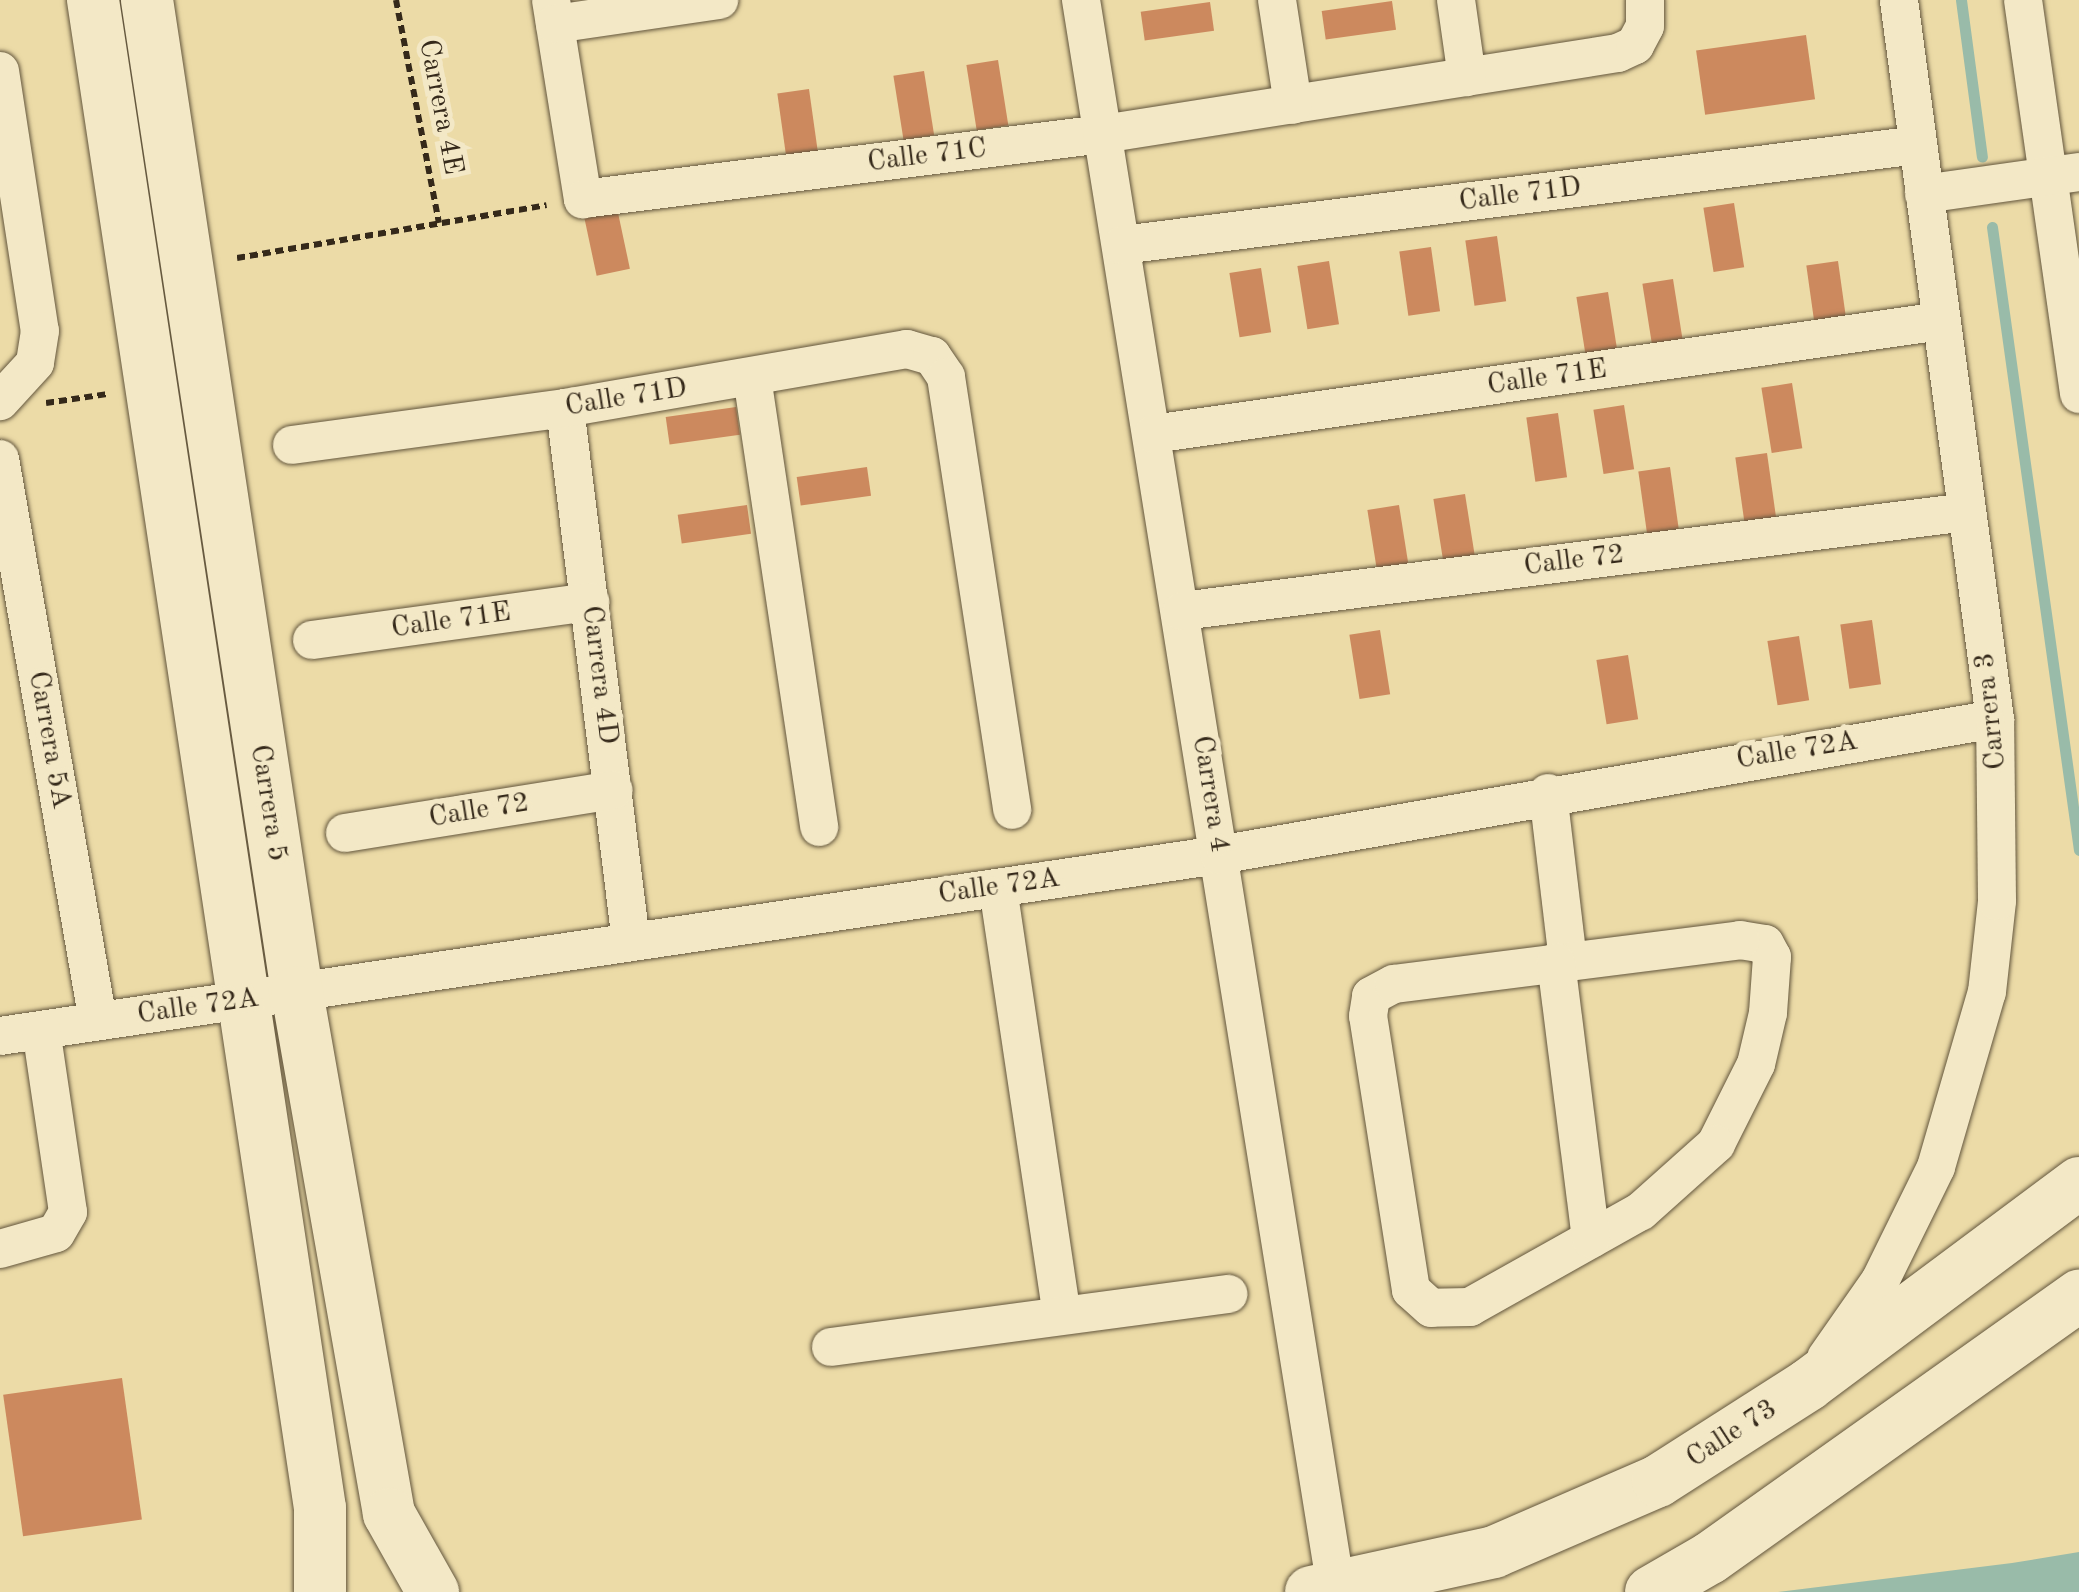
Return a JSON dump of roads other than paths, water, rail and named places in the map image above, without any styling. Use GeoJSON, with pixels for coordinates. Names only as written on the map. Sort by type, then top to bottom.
{"type":"FeatureCollection","features":[{"type":"Feature","properties":{"kind":"main road","name":"Carrera 5"},"geometry":{"type":"LineString","coordinates":[[93,0],[320,1508],[320,1592]]}},
{"type":"Feature","properties":{"kind":"main road","name":"Carrera 5"},"geometry":{"type":"LineString","coordinates":[[147,0],[297,992],[389,1514],[433,1592]]}},
{"type":"Feature","properties":{"kind":"main road","name":"Calle 73"},"geometry":{"type":"LineString","coordinates":[[1324,1590],[1494,1552],[1658,1481],[1808,1385],[2079,1183]]}},
{"type":"Feature","properties":{"kind":"main road"},"geometry":{"type":"LineString","coordinates":[[1651,1592],[1710,1558],[2079,1296]]}},
{"type":"Feature","properties":{"kind":"street"},"geometry":{"type":"LineString","coordinates":[[553,12],[719,0]]}},
{"type":"Feature","properties":{"kind":"street","name":"Carrera 4"},"geometry":{"type":"LineString","coordinates":[[1081,0],[1182,611],[1324,1590]]}},
{"type":"Feature","properties":{"kind":"street"},"geometry":{"type":"LineString","coordinates":[[1278,0],[1293,105]]}},
{"type":"Feature","properties":{"kind":"street"},"geometry":{"type":"LineString","coordinates":[[1456,0],[1467,77]]}},
{"type":"Feature","properties":{"kind":"street","name":"Calle 71C"},"geometry":{"type":"LineString","coordinates":[[553,12],[583,198],[1104,134],[1618,53],[1635,44],[1645,26],[1645,0]]}},
{"type":"Feature","properties":{"kind":"street","name":"Carrera 3"},"geometry":{"type":"LineString","coordinates":[[1808,1385],[1880,1281],[1936,1167],[1966,1081],[1987,992],[1997,901],[1995,718],[1899,0]]}},
{"type":"Feature","properties":{"kind":"street"},"geometry":{"type":"LineString","coordinates":[[2023,0],[2064,174],[2079,394]]}},
{"type":"Feature","properties":{"kind":"street"},"geometry":{"type":"LineString","coordinates":[[0,71],[40,331],[34,363],[0,402]]}},
{"type":"Feature","properties":{"kind":"street","name":"Calle 71D"},"geometry":{"type":"LineString","coordinates":[[1122,245],[1918,145]]}},
{"type":"Feature","properties":{"kind":"street"},"geometry":{"type":"LineString","coordinates":[[1924,194],[2064,174]]}},
{"type":"Feature","properties":{"kind":"street","name":"Calle 71E"},"geometry":{"type":"LineString","coordinates":[[1153,434],[1942,321]]}},
{"type":"Feature","properties":{"kind":"street","name":"Calle 71D"},"geometry":{"type":"LineString","coordinates":[[292,444],[566,408],[907,349],[932,356],[946,377],[1012,810]]}},
{"type":"Feature","properties":{"kind":"street"},"geometry":{"type":"LineString","coordinates":[[752,377],[819,827]]}},
{"type":"Feature","properties":{"kind":"street","name":"Carrera 4D"},"geometry":{"type":"LineString","coordinates":[[566,408],[631,942]]}},
{"type":"Feature","properties":{"kind":"street","name":"Carrera 5A"},"geometry":{"type":"LineString","coordinates":[[0,459],[98,1022]]}},
{"type":"Feature","properties":{"kind":"street","name":"Calle 72"},"geometry":{"type":"LineString","coordinates":[[1182,611],[1967,512]]}},
{"type":"Feature","properties":{"kind":"street","name":"Calle 71E"},"geometry":{"type":"LineString","coordinates":[[312,640],[590,602]]}},
{"type":"Feature","properties":{"kind":"street","name":"Calle 72A"},"geometry":{"type":"LineString","coordinates":[[0,1036],[1219,855],[1548,792],[1995,718]]}},
{"type":"Feature","properties":{"kind":"street","name":"Calle 72"},"geometry":{"type":"LineString","coordinates":[[345,832],[614,790]]}},
{"type":"Feature","properties":{"kind":"street"},"geometry":{"type":"LineString","coordinates":[[1548,792],[1591,1239]]}},
{"type":"Feature","properties":{"kind":"street"},"geometry":{"type":"LineString","coordinates":[[998,888],[1062,1315]]}},
{"type":"Feature","properties":{"kind":"street"},"geometry":{"type":"LineString","coordinates":[[1740,940],[1765,944],[1772,957],[1756,1064],[1716,1144],[1641,1210],[1591,1239],[1470,1307],[1432,1308],[1411,1290],[1368,1016],[1371,996],[1394,984],[1562,961],[1740,940]]}},
{"type":"Feature","properties":{"kind":"street"},"geometry":{"type":"LineString","coordinates":[[0,1250],[56,1233],[68,1212],[42,1030]]}},
{"type":"Feature","properties":{"kind":"street"},"geometry":{"type":"LineString","coordinates":[[831,1347],[1228,1294]]}},
{"type":"Feature","properties":{"kind":"waterway"},"geometry":{"type":"LineString","coordinates":[[1961,0],[1982,157]]}},
{"type":"Feature","properties":{"kind":"waterway"},"geometry":{"type":"LineString","coordinates":[[1992,227],[2079,850]]}}]}
